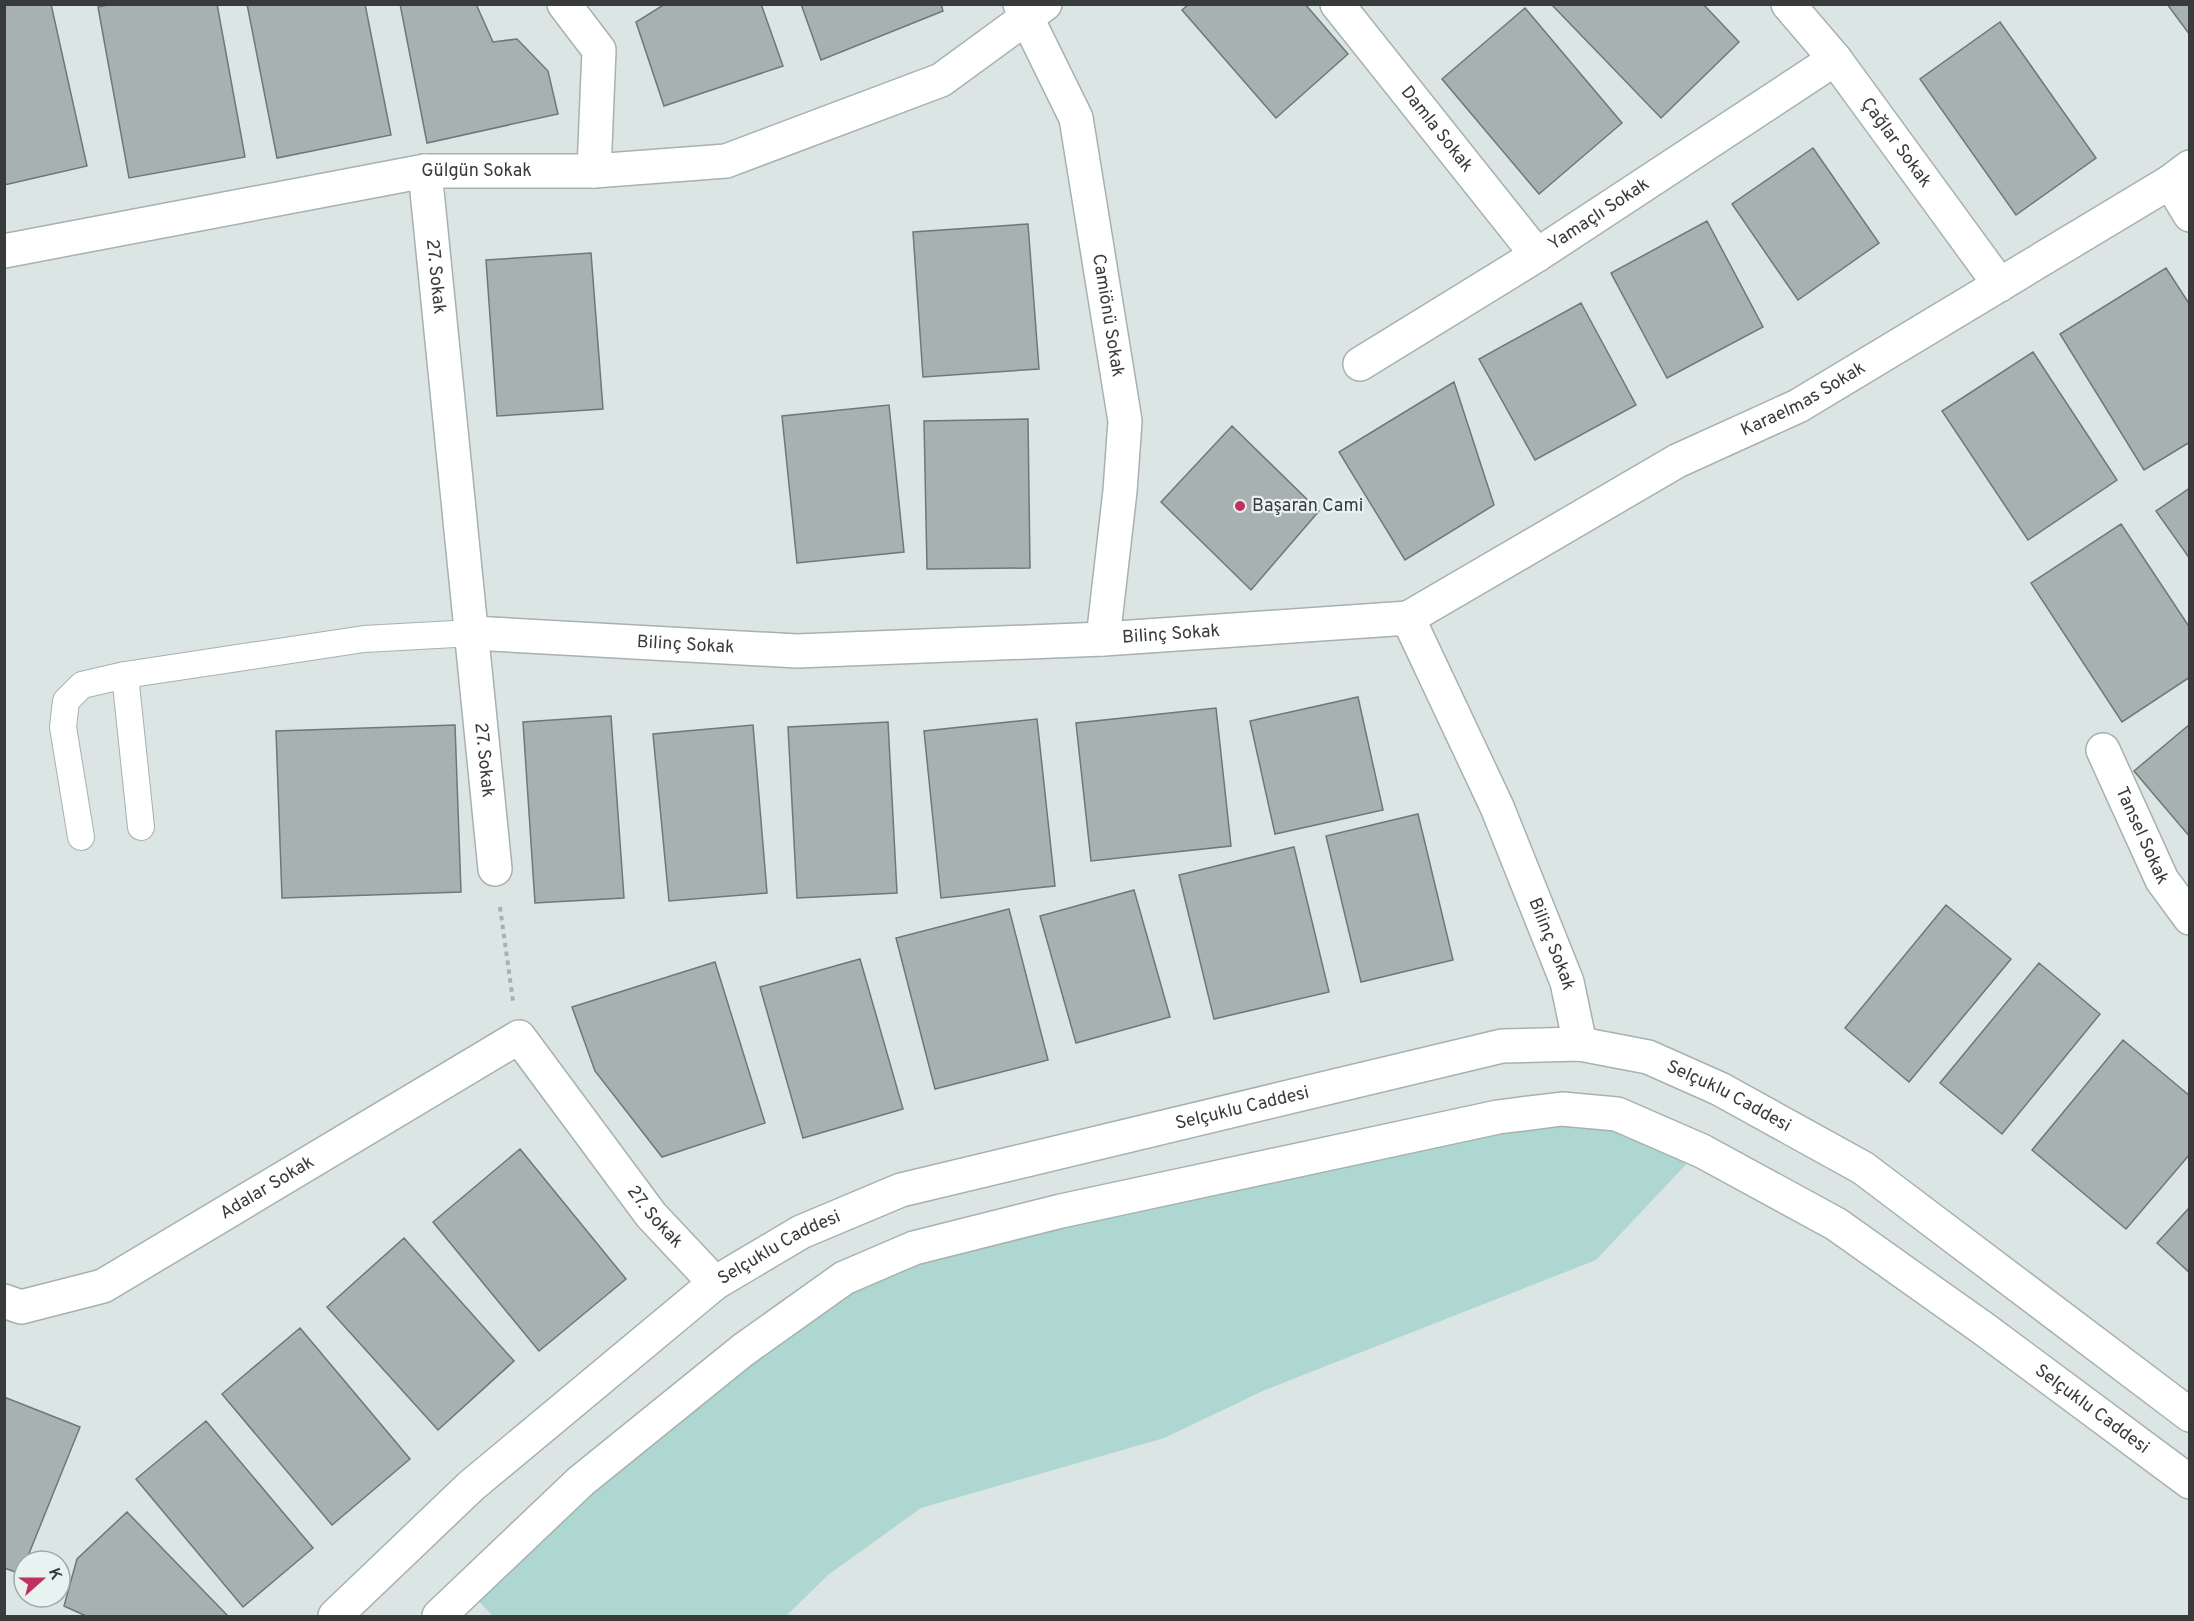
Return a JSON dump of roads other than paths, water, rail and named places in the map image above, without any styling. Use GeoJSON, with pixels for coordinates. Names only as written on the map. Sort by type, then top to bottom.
{"type":"FeatureCollection","features":[{"type":"Feature","properties":{"kind":"street"},"geometry":{"type":"LineString","coordinates":[[564,4],[599,50],[594,171]]}},
{"type":"Feature","properties":{"kind":"street","name":"Damla Sokak"},"geometry":{"type":"LineString","coordinates":[[1337,4],[1537,255]]}},
{"type":"Feature","properties":{"kind":"street","name":"Çağlar Sokak"},"geometry":{"type":"LineString","coordinates":[[1788,4],[1835,60],[2000,285]]}},
{"type":"Feature","properties":{"kind":"street","name":"Gülgün Sokak"},"geometry":{"type":"LineString","coordinates":[[4,251],[425,171],[594,171],[726,161],[941,80],[1030,9]]}},
{"type":"Feature","properties":{"kind":"street","name":"Camiönü Sokak"},"geometry":{"type":"LineString","coordinates":[[1030,9],[1076,118],[1125,421],[1120,491],[1103,639]]}},
{"type":"Feature","properties":{"kind":"street","name":"Yamaçlı Sokak"},"geometry":{"type":"LineString","coordinates":[[1360,364],[1537,255],[1835,60]]}},
{"type":"Feature","properties":{"kind":"street","name":"27. Sokak"},"geometry":{"type":"LineString","coordinates":[[425,171],[495,869]]}},
{"type":"Feature","properties":{"kind":"street"},"geometry":{"type":"LineString","coordinates":[[2180,175],[2190,215]]}},
{"type":"Feature","properties":{"kind":"street","name":"Karaelmas Sokak"},"geometry":{"type":"LineString","coordinates":[[1408,618],[1677,461],[1798,406],[2180,175]]}},
{"type":"Feature","properties":{"kind":"street","name":"Bilinç Sokak"},"geometry":{"type":"LineString","coordinates":[[473,633],[797,651],[1103,639],[1408,618],[1497,807],[1567,982],[1580,1044]]}},
{"type":"Feature","properties":{"kind":"street","name":"Tansel Sokak"},"geometry":{"type":"LineString","coordinates":[[2103,750],[2162,880],[2190,918]]}},
{"type":"Feature","properties":{"kind":"street","name":"27. Sokak"},"geometry":{"type":"LineString","coordinates":[[519,1037],[651,1215],[715,1282]]}},
{"type":"Feature","properties":{"kind":"street","name":"Adalar Sokak"},"geometry":{"type":"LineString","coordinates":[[4,1301],[21,1307],[103,1286],[519,1037]]}},
{"type":"Feature","properties":{"kind":"street","name":"Selçuklu Caddesi"},"geometry":{"type":"LineString","coordinates":[[335,1617],[471,1486],[715,1282],[801,1232],[901,1190],[1502,1046],[1580,1044],[1648,1057],[1720,1089],[1863,1168],[2190,1415]]}},
{"type":"Feature","properties":{"kind":"street","name":"Selçuklu Caddesi"},"geometry":{"type":"LineString","coordinates":[[439,1617],[580,1482],[743,1350],[844,1278],[914,1248],[1061,1211],[1498,1117],[1563,1109],[1617,1114],[1702,1151],[1836,1224],[1984,1329],[2190,1482]]}},
{"type":"Feature","properties":{"kind":"lane"},"geometry":{"type":"LineString","coordinates":[[81,837],[63,728],[66,701],[82,685],[124,675],[364,639],[473,633]]}},
{"type":"Feature","properties":{"kind":"lane"},"geometry":{"type":"LineString","coordinates":[[124,675],[141,827]]}},
{"type":"Feature","properties":{"kind":"place","name":"Başaran Cami"},"geometry":{"type":"Point","coordinates":[1240,506]}}]}
